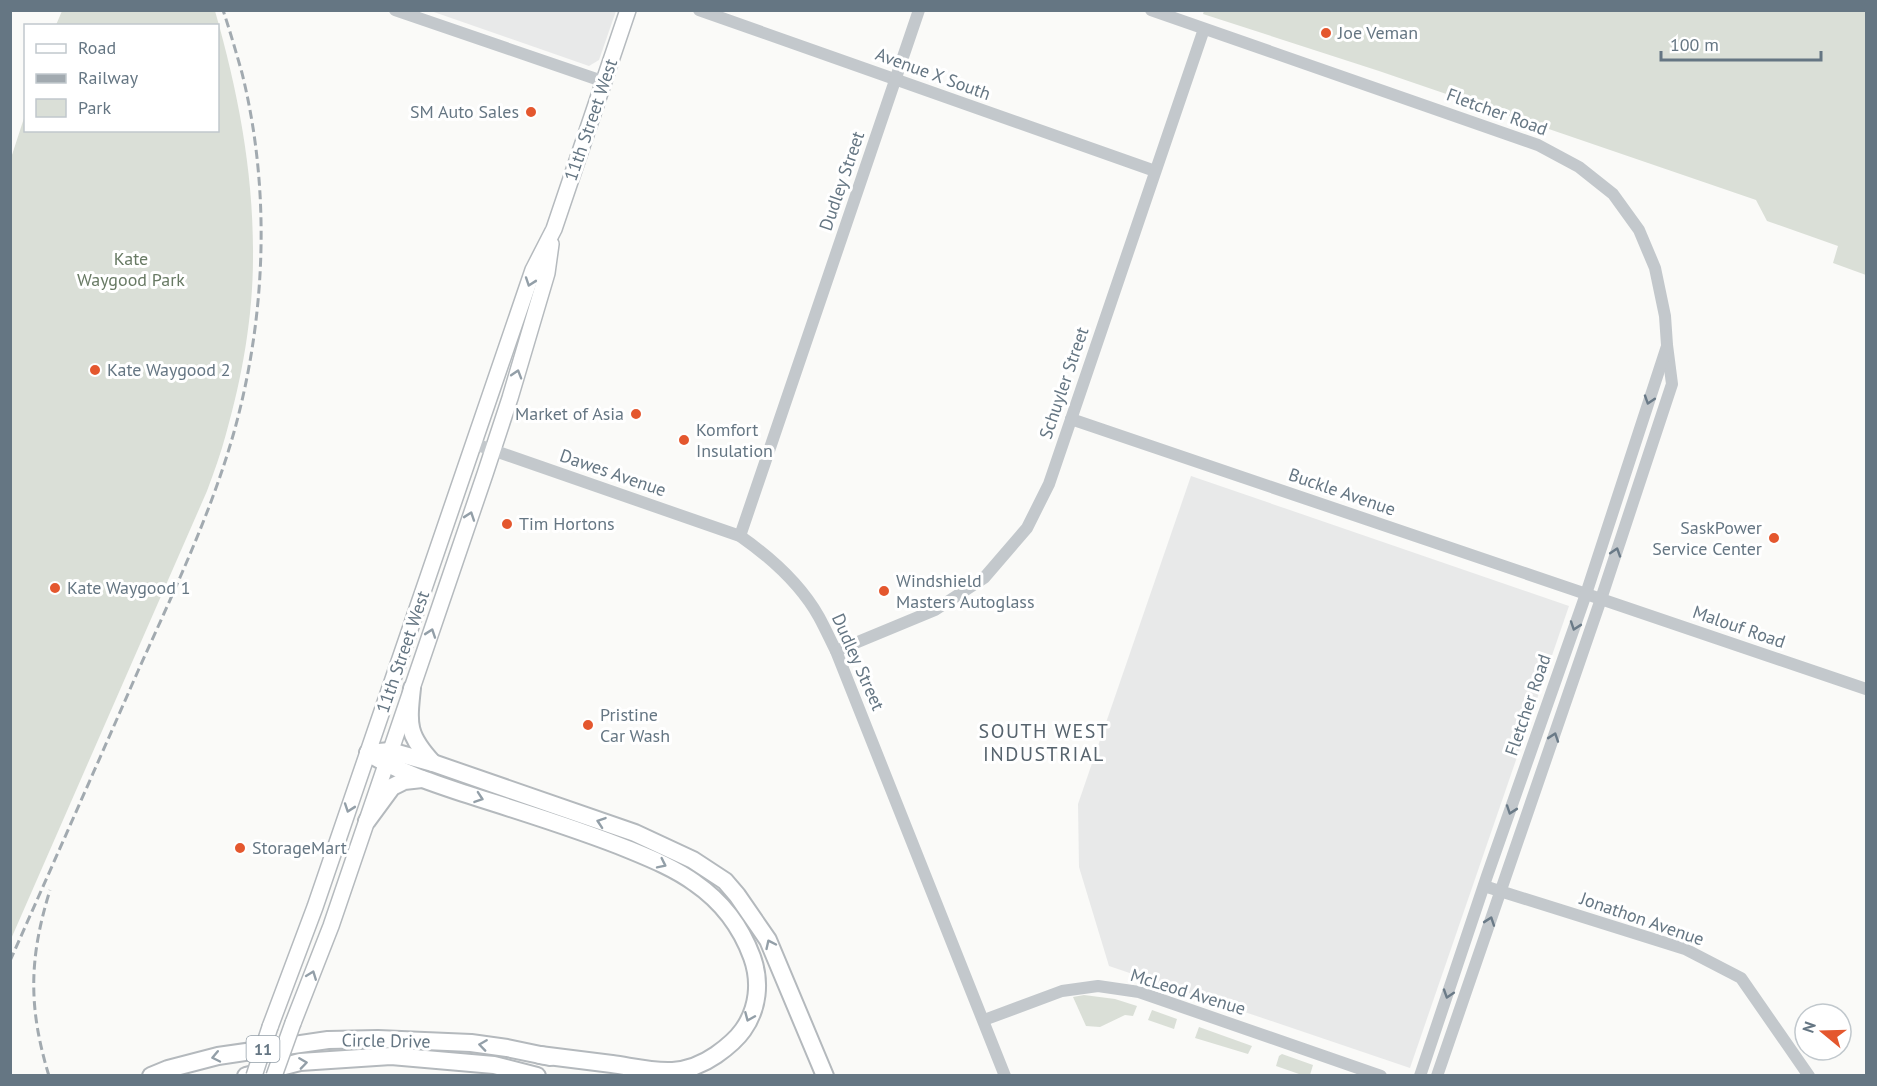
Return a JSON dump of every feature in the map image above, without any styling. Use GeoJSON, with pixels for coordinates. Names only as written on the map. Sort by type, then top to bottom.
{"type":"FeatureCollection","features":[{"type":"Feature","properties":{"kind":"highway"},"geometry":{"type":"LineString","coordinates":[[412,688],[411,729],[420,748],[433,763]]}},
{"type":"Feature","properties":{"kind":"highway"},"geometry":{"type":"LineString","coordinates":[[368,753],[388,758],[433,763],[635,833],[693,860],[725,881],[768,940],[825,1076]]}},
{"type":"Feature","properties":{"kind":"highway"},"geometry":{"type":"LineString","coordinates":[[388,758],[423,779],[613,843],[675,871],[695,882],[711,896],[736,925],[747,943],[756,971],[758,988],[748,1023],[738,1037],[705,1062],[677,1072],[648,1071],[615,1064],[540,1055]]}},
{"type":"Feature","properties":{"kind":"highway"},"geometry":{"type":"LineString","coordinates":[[367,821],[392,787],[404,781],[423,779]]}},
{"type":"Feature","properties":{"kind":"highway","name":"Circle Drive"},"geometry":{"type":"LineString","coordinates":[[151,1076],[168,1069],[218,1056],[328,1040],[389,1039],[471,1043],[507,1048],[621,1076]]}},
{"type":"Feature","properties":{"kind":"highway","name":"Circle Drive"},"geometry":{"type":"LineString","coordinates":[[246,1076],[300,1062],[391,1056],[494,1065],[537,1076]]}},
{"type":"Feature","properties":{"kind":"main road","name":"11th Street West"},"geometry":{"type":"LineString","coordinates":[[254,1076],[475,444],[533,270],[554,229],[628,10]]}},
{"type":"Feature","properties":{"kind":"main road","name":"11th Street West"},"geometry":{"type":"LineString","coordinates":[[274,1076],[331,926],[493,450],[547,273],[554,229]]}},
{"type":"Feature","properties":{"kind":"street"},"geometry":{"type":"LineString","coordinates":[[395,10],[604,82]]}},
{"type":"Feature","properties":{"kind":"street","name":"Avenue X South"},"geometry":{"type":"LineString","coordinates":[[699,10],[1155,171]]}},
{"type":"Feature","properties":{"kind":"street","name":"Dudley Street"},"geometry":{"type":"LineString","coordinates":[[919,10],[740,536],[796,585],[818,615],[836,651],[1005,1076]]}},
{"type":"Feature","properties":{"kind":"street","name":"Fletcher Road"},"geometry":{"type":"LineString","coordinates":[[1151,10],[1538,145],[1580,167],[1613,194],[1639,230],[1655,268],[1665,316],[1672,384],[1601,599],[1437,1076]]}},
{"type":"Feature","properties":{"kind":"street","name":"Schuyler Street"},"geometry":{"type":"LineString","coordinates":[[836,651],[935,610],[984,578],[1027,528],[1049,484],[1204,28]]}},
{"type":"Feature","properties":{"kind":"street","name":"Fletcher Road"},"geometry":{"type":"LineString","coordinates":[[1420,1076],[1586,594],[1667,345]]}},
{"type":"Feature","properties":{"kind":"street","name":"Buckle Avenue"},"geometry":{"type":"LineString","coordinates":[[1071,419],[1601,599]]}},
{"type":"Feature","properties":{"kind":"street","name":"Dawes Avenue"},"geometry":{"type":"LineString","coordinates":[[475,444],[740,536]]}},
{"type":"Feature","properties":{"kind":"street","name":"Malouf Road"},"geometry":{"type":"LineString","coordinates":[[1601,599],[1866,689]]}},
{"type":"Feature","properties":{"kind":"street","name":"Jonathon Avenue"},"geometry":{"type":"LineString","coordinates":[[1484,886],[1684,949],[1741,978],[1809,1076]]}},
{"type":"Feature","properties":{"kind":"street","name":"McLeod Avenue"},"geometry":{"type":"LineString","coordinates":[[984,1020],[1062,991],[1098,986],[1139,992],[1381,1076]]}},
{"type":"Feature","properties":{"kind":"shaded area"},"geometry":{"type":"Polygon","coordinates":[[[616,10],[599,60],[589,66],[431,11],[616,10]]]}},
{"type":"Feature","properties":{"kind":"shaded area"},"geometry":{"type":"Polygon","coordinates":[[[1191,476],[1569,606],[1410,1068],[1109,966],[1079,867],[1078,804],[1191,476]]]}},
{"type":"Feature","properties":{"kind":"green space","name":"Kate Waygood Park"},"geometry":{"type":"Polygon","coordinates":[[[62,11],[215,11],[218,24],[56,24],[62,11]]]}},
{"type":"Feature","properties":{"kind":"green space"},"geometry":{"type":"Polygon","coordinates":[[[1204,11],[1866,11],[1866,275],[1833,263],[1838,246],[1767,221],[1756,200],[1379,71],[1203,14],[1204,11]]]}},
{"type":"Feature","properties":{"kind":"green space","name":"Kate Waygood Park"},"geometry":{"type":"Polygon","coordinates":[[[219,26],[243,133],[253,227],[249,325],[237,391],[210,484],[11,939],[11,158],[24,118],[24,132],[219,132],[219,26]]]}},
{"type":"Feature","properties":{"kind":"green space"},"geometry":{"type":"Polygon","coordinates":[[[1084,995],[1115,999],[1137,1006],[1133,1016],[1125,1015],[1100,1027],[1086,1026],[1073,997],[1084,995]]]}},
{"type":"Feature","properties":{"kind":"green space"},"geometry":{"type":"Polygon","coordinates":[[[1152,1010],[1177,1019],[1174,1029],[1148,1020],[1152,1010]]]}},
{"type":"Feature","properties":{"kind":"green space"},"geometry":{"type":"Polygon","coordinates":[[[1199,1027],[1252,1046],[1248,1054],[1195,1038],[1199,1027]]]}},
{"type":"Feature","properties":{"kind":"green space"},"geometry":{"type":"Polygon","coordinates":[[[1282,1054],[1313,1065],[1310,1075],[1299,1075],[1276,1066],[1282,1054]]]}},
{"type":"Feature","properties":{"kind":"railway"},"geometry":{"type":"LineString","coordinates":[[10,961],[190,553],[225,463],[245,388],[258,299],[261,208],[251,117],[242,73],[223,10]]}},
{"type":"Feature","properties":{"kind":"railway"},"geometry":{"type":"LineString","coordinates":[[49,1076],[37,1027],[34,983],[38,938],[50,890]]}},
{"type":"Feature","properties":{"kind":"place","name":"Joe Veman"},"geometry":{"type":"Point","coordinates":[1326,33]}},
{"type":"Feature","properties":{"kind":"place","name":"SM Auto Sales"},"geometry":{"type":"Point","coordinates":[531,112]}},
{"type":"Feature","properties":{"kind":"place","name":"Kate Waygood 2"},"geometry":{"type":"Point","coordinates":[95,370]}},
{"type":"Feature","properties":{"kind":"place","name":"Market of Asia"},"geometry":{"type":"Point","coordinates":[636,414]}},
{"type":"Feature","properties":{"kind":"place","name":"Komfort Insulation"},"geometry":{"type":"Point","coordinates":[684,440]}},
{"type":"Feature","properties":{"kind":"place","name":"Tim Hortons"},"geometry":{"type":"Point","coordinates":[507,524]}},
{"type":"Feature","properties":{"kind":"place","name":"SaskPower Service Center"},"geometry":{"type":"Point","coordinates":[1774,538]}},
{"type":"Feature","properties":{"kind":"place","name":"Kate Waygood 1"},"geometry":{"type":"Point","coordinates":[55,588]}},
{"type":"Feature","properties":{"kind":"place","name":"Windshield Masters Autoglass"},"geometry":{"type":"Point","coordinates":[884,591]}},
{"type":"Feature","properties":{"kind":"place","name":"Pristine Car Wash"},"geometry":{"type":"Point","coordinates":[588,725]}},
{"type":"Feature","properties":{"kind":"place","name":"StorageMart"},"geometry":{"type":"Point","coordinates":[240,848]}},
{"type":"Feature","properties":{"kind":"district","name":"SOUTH WEST INDUSTRIAL"},"geometry":{"type":"Point","coordinates":[1044,742]}}]}
